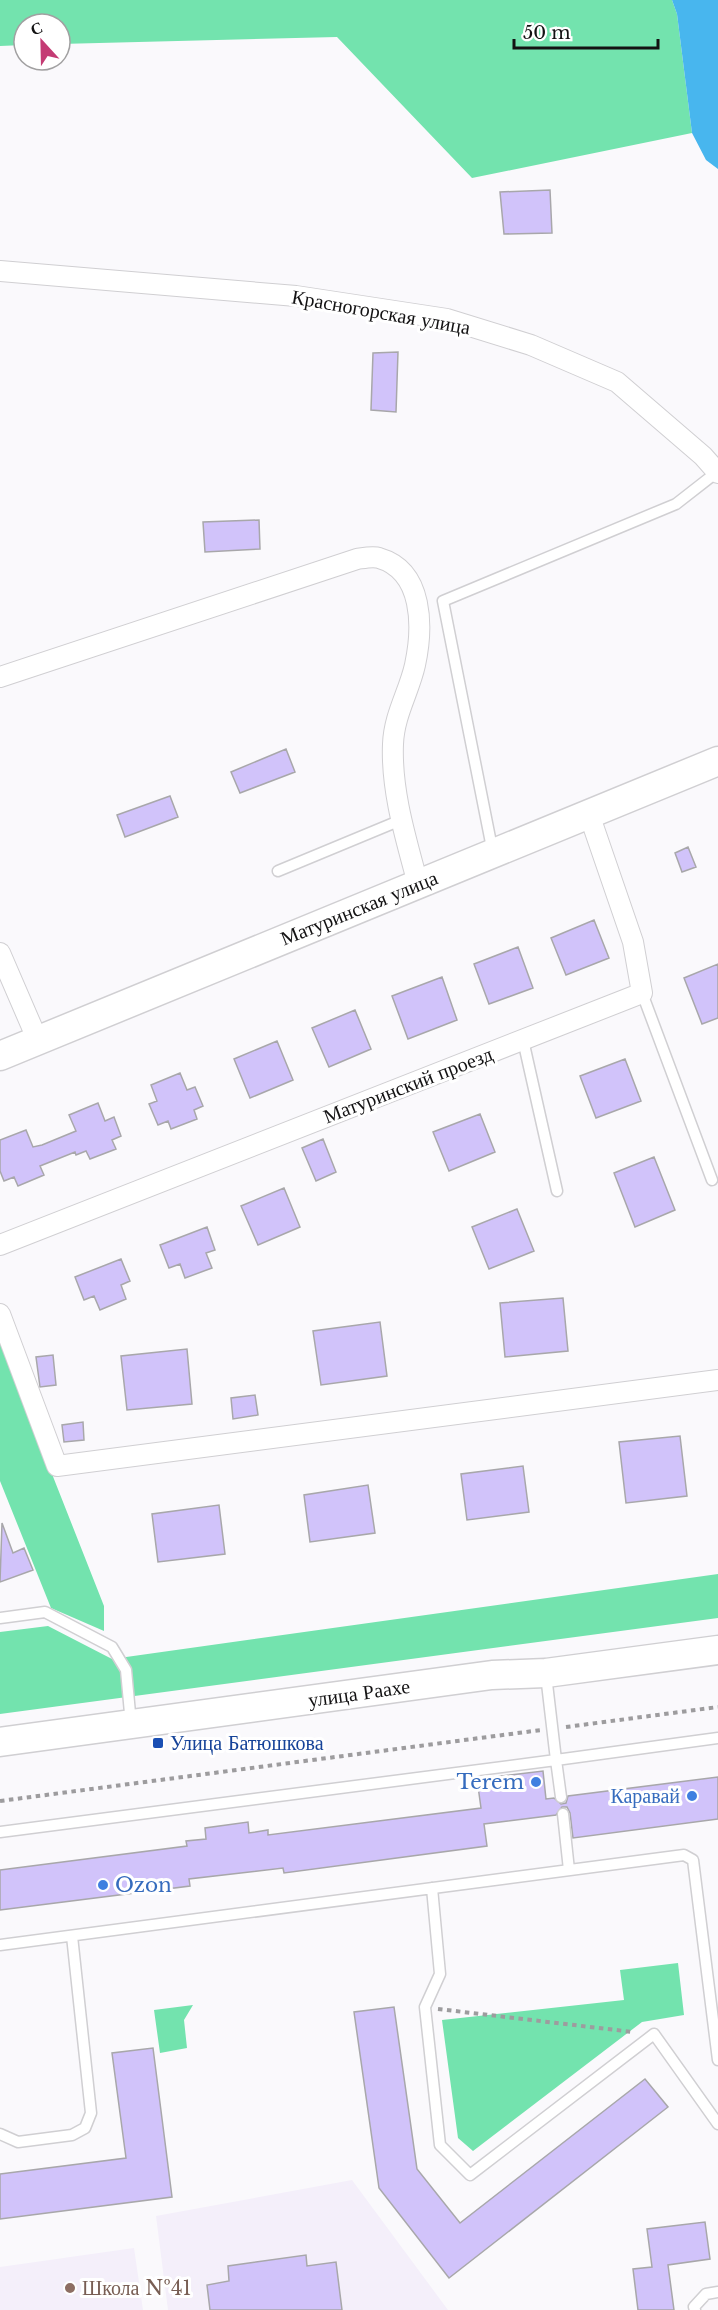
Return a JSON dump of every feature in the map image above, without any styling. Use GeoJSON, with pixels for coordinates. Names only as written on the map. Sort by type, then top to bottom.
{"type":"FeatureCollection","features":[{"type":"Feature","properties":{"kind":"street","name":"Красногорская улица"},"geometry":{"type":"LineString","coordinates":[[0,271],[296,296],[447,319],[531,345],[617,382],[703,456],[718,473]]}},
{"type":"Feature","properties":{"kind":"street"},"geometry":{"type":"LineString","coordinates":[[0,677],[357,559],[378,557],[398,567],[410,581],[418,607],[420,634],[414,667],[401,703],[393,746],[401,820],[418,884]]}},
{"type":"Feature","properties":{"kind":"street","name":"Матуринская улица"},"geometry":{"type":"LineString","coordinates":[[0,1056],[718,761]]}},
{"type":"Feature","properties":{"kind":"street"},"geometry":{"type":"LineString","coordinates":[[589,814],[633,942],[642,993]]}},
{"type":"Feature","properties":{"kind":"street"},"geometry":{"type":"LineString","coordinates":[[0,953],[38,1041]]}},
{"type":"Feature","properties":{"kind":"street","name":"Матуринский проезд"},"geometry":{"type":"LineString","coordinates":[[0,1245],[642,993]]}},
{"type":"Feature","properties":{"kind":"street"},"geometry":{"type":"LineString","coordinates":[[0,1314],[57,1466],[718,1380]]}},
{"type":"Feature","properties":{"kind":"street","name":"улица Раахе"},"geometry":{"type":"LineString","coordinates":[[0,1742],[492,1675],[546,1672],[718,1650]]}},
{"type":"Feature","properties":{"kind":"lane"},"geometry":{"type":"LineString","coordinates":[[493,853],[443,601],[676,504],[718,473]]}},
{"type":"Feature","properties":{"kind":"lane"},"geometry":{"type":"LineString","coordinates":[[278,871],[401,820]]}},
{"type":"Feature","properties":{"kind":"lane"},"geometry":{"type":"LineString","coordinates":[[642,993],[712,1180]]}},
{"type":"Feature","properties":{"kind":"lane"},"geometry":{"type":"LineString","coordinates":[[523,1040],[557,1191]]}},
{"type":"Feature","properties":{"kind":"lane"},"geometry":{"type":"LineString","coordinates":[[0,1618],[45,1612],[112,1647],[126,1670],[131,1725]]}},
{"type":"Feature","properties":{"kind":"lane"},"geometry":{"type":"LineString","coordinates":[[546,1672],[561,1797]]}},
{"type":"Feature","properties":{"kind":"lane"},"geometry":{"type":"LineString","coordinates":[[0,1832],[718,1738]]}},
{"type":"Feature","properties":{"kind":"lane"},"geometry":{"type":"LineString","coordinates":[[563,1814],[569,1870]]}},
{"type":"Feature","properties":{"kind":"lane"},"geometry":{"type":"LineString","coordinates":[[0,1945],[684,1855],[693,1860],[718,2060]]}},
{"type":"Feature","properties":{"kind":"lane"},"geometry":{"type":"LineString","coordinates":[[432,1888],[440,1974],[425,2007],[440,2145],[470,2175],[654,2034],[718,2124]]}},
{"type":"Feature","properties":{"kind":"lane"},"geometry":{"type":"LineString","coordinates":[[0,2134],[18,2142],[72,2135],[85,2127],[91,2114],[72,1936]]}},
{"type":"Feature","properties":{"kind":"lane"},"geometry":{"type":"LineString","coordinates":[[695,2310],[694,2307],[706,2294],[718,2292]]}},
{"type":"Feature","properties":{"kind":"path"},"geometry":{"type":"LineString","coordinates":[[0,1801],[718,1707]]}},
{"type":"Feature","properties":{"kind":"path"},"geometry":{"type":"LineString","coordinates":[[425,2007],[654,2034]]}},
{"type":"Feature","properties":{"kind":"shaded area"},"geometry":{"type":"Polygon","coordinates":[[[352,2180],[448,2310],[168,2310],[156,2216],[352,2180]]]}},
{"type":"Feature","properties":{"kind":"shaded area","name":"Школа №41"},"geometry":{"type":"Polygon","coordinates":[[[134,2248],[143,2310],[0,2310],[0,2267],[134,2248]]]}},
{"type":"Feature","properties":{"kind":"green space"},"geometry":{"type":"Polygon","coordinates":[[[0,0],[672,0],[677,14],[692,133],[472,178],[337,37],[72,44],[72,12],[12,12],[12,46],[0,46],[0,0]]]}},
{"type":"Feature","properties":{"kind":"green space"},"geometry":{"type":"Polygon","coordinates":[[[0,1342],[104,1606],[104,1631],[51,1608],[0,1481],[0,1342]]]}},
{"type":"Feature","properties":{"kind":"green space"},"geometry":{"type":"Polygon","coordinates":[[[718,1574],[718,1618],[0,1714],[0,1632],[48,1626],[112,1659],[718,1574]]]}},
{"type":"Feature","properties":{"kind":"green space"},"geometry":{"type":"Polygon","coordinates":[[[678,1963],[684,2015],[642,2022],[473,2151],[458,2138],[442,2020],[624,2000],[620,1970],[678,1963]]]}},
{"type":"Feature","properties":{"kind":"green space"},"geometry":{"type":"Polygon","coordinates":[[[193,2005],[184,2020],[187,2048],[160,2053],[154,2010],[193,2005]]]}},
{"type":"Feature","properties":{"kind":"water"},"geometry":{"type":"Polygon","coordinates":[[[672,0],[718,0],[718,169],[706,160],[692,133],[677,14],[672,0]]]}},
{"type":"Feature","properties":{"kind":"building"},"geometry":{"type":"Polygon","coordinates":[[[550,190],[552,233],[504,234],[500,192],[550,190]]]}},
{"type":"Feature","properties":{"kind":"building"},"geometry":{"type":"Polygon","coordinates":[[[398,352],[396,412],[371,410],[373,353],[398,352]]]}},
{"type":"Feature","properties":{"kind":"building"},"geometry":{"type":"Polygon","coordinates":[[[259,520],[260,549],[205,552],[203,522],[259,520]]]}},
{"type":"Feature","properties":{"kind":"building"},"geometry":{"type":"Polygon","coordinates":[[[286,749],[295,772],[240,793],[231,772],[286,749]]]}},
{"type":"Feature","properties":{"kind":"building"},"geometry":{"type":"Polygon","coordinates":[[[170,796],[178,817],[125,837],[117,815],[170,796]]]}},
{"type":"Feature","properties":{"kind":"building"},"geometry":{"type":"Polygon","coordinates":[[[688,847],[696,867],[682,872],[675,853],[688,847]]]}},
{"type":"Feature","properties":{"kind":"building"},"geometry":{"type":"Polygon","coordinates":[[[594,920],[609,958],[566,975],[551,938],[594,920]]]}},
{"type":"Feature","properties":{"kind":"building"},"geometry":{"type":"Polygon","coordinates":[[[518,947],[533,988],[489,1004],[474,964],[518,947]]]}},
{"type":"Feature","properties":{"kind":"building"},"geometry":{"type":"Polygon","coordinates":[[[718,964],[718,1018],[702,1024],[684,978],[718,964]]]}},
{"type":"Feature","properties":{"kind":"building"},"geometry":{"type":"Polygon","coordinates":[[[442,977],[457,1020],[408,1039],[392,996],[442,977]]]}},
{"type":"Feature","properties":{"kind":"building"},"geometry":{"type":"Polygon","coordinates":[[[355,1010],[371,1049],[329,1067],[312,1028],[355,1010]]]}},
{"type":"Feature","properties":{"kind":"building"},"geometry":{"type":"Polygon","coordinates":[[[277,1041],[293,1080],[250,1098],[234,1059],[277,1041]]]}},
{"type":"Feature","properties":{"kind":"building"},"geometry":{"type":"Polygon","coordinates":[[[625,1059],[641,1101],[596,1118],[580,1076],[625,1059]]]}},
{"type":"Feature","properties":{"kind":"building"},"geometry":{"type":"Polygon","coordinates":[[[180,1073],[187,1090],[195,1087],[203,1106],[194,1110],[197,1119],[171,1129],[168,1121],[158,1125],[149,1104],[157,1101],[151,1085],[180,1073]]]}},
{"type":"Feature","properties":{"kind":"building"},"geometry":{"type":"Polygon","coordinates":[[[98,1103],[105,1121],[114,1117],[121,1136],[112,1140],[116,1149],[90,1159],[86,1151],[76,1155],[75,1152],[40,1166],[44,1175],[18,1186],[14,1177],[4,1181],[0,1171],[0,1140],[26,1130],[33,1147],[42,1145],[76,1131],[69,1115],[98,1103]]]}},
{"type":"Feature","properties":{"kind":"building"},"geometry":{"type":"Polygon","coordinates":[[[480,1114],[495,1152],[449,1171],[433,1132],[480,1114]]]}},
{"type":"Feature","properties":{"kind":"building"},"geometry":{"type":"Polygon","coordinates":[[[323,1139],[336,1172],[316,1181],[302,1148],[323,1139]]]}},
{"type":"Feature","properties":{"kind":"building"},"geometry":{"type":"Polygon","coordinates":[[[654,1157],[675,1210],[635,1227],[614,1173],[654,1157]]]}},
{"type":"Feature","properties":{"kind":"building"},"geometry":{"type":"Polygon","coordinates":[[[284,1188],[300,1227],[258,1245],[241,1206],[284,1188]]]}},
{"type":"Feature","properties":{"kind":"building"},"geometry":{"type":"Polygon","coordinates":[[[517,1209],[534,1251],[489,1269],[472,1227],[517,1209]]]}},
{"type":"Feature","properties":{"kind":"building"},"geometry":{"type":"Polygon","coordinates":[[[207,1227],[215,1250],[206,1253],[212,1268],[185,1278],[180,1264],[169,1268],[160,1245],[207,1227]]]}},
{"type":"Feature","properties":{"kind":"building"},"geometry":{"type":"Polygon","coordinates":[[[121,1259],[130,1281],[121,1285],[126,1299],[100,1310],[94,1296],[84,1300],[75,1277],[121,1259]]]}},
{"type":"Feature","properties":{"kind":"building"},"geometry":{"type":"Polygon","coordinates":[[[563,1298],[568,1351],[505,1357],[500,1303],[563,1298]]]}},
{"type":"Feature","properties":{"kind":"building"},"geometry":{"type":"Polygon","coordinates":[[[380,1322],[387,1376],[321,1385],[313,1331],[380,1322]]]}},
{"type":"Feature","properties":{"kind":"building"},"geometry":{"type":"Polygon","coordinates":[[[187,1349],[192,1404],[127,1410],[121,1356],[187,1349]]]}},
{"type":"Feature","properties":{"kind":"building"},"geometry":{"type":"Polygon","coordinates":[[[53,1355],[56,1385],[40,1387],[36,1357],[53,1355]]]}},
{"type":"Feature","properties":{"kind":"building"},"geometry":{"type":"Polygon","coordinates":[[[255,1395],[258,1415],[233,1419],[231,1398],[255,1395]]]}},
{"type":"Feature","properties":{"kind":"building"},"geometry":{"type":"Polygon","coordinates":[[[83,1422],[84,1440],[64,1442],[62,1425],[83,1422]]]}},
{"type":"Feature","properties":{"kind":"building"},"geometry":{"type":"Polygon","coordinates":[[[680,1436],[687,1496],[626,1503],[619,1442],[680,1436]]]}},
{"type":"Feature","properties":{"kind":"building"},"geometry":{"type":"Polygon","coordinates":[[[523,1466],[529,1512],[467,1520],[461,1474],[523,1466]]]}},
{"type":"Feature","properties":{"kind":"building"},"geometry":{"type":"Polygon","coordinates":[[[368,1485],[375,1533],[310,1542],[304,1495],[368,1485]]]}},
{"type":"Feature","properties":{"kind":"building"},"geometry":{"type":"Polygon","coordinates":[[[219,1505],[225,1554],[158,1562],[152,1514],[219,1505]]]}},
{"type":"Feature","properties":{"kind":"building"},"geometry":{"type":"Polygon","coordinates":[[[2,1523],[13,1553],[24,1548],[33,1570],[0,1582],[2,1523]]]}},
{"type":"Feature","properties":{"kind":"building"},"geometry":{"type":"Polygon","coordinates":[[[543,1771],[546,1799],[554,1798],[561,1804],[566,1803],[568,1796],[718,1777],[718,1819],[573,1838],[570,1813],[567,1807],[562,1807],[556,1815],[484,1824],[487,1846],[284,1873],[283,1868],[189,1879],[190,1886],[0,1910],[0,1870],[187,1846],[186,1841],[206,1839],[205,1828],[248,1822],[249,1833],[268,1830],[268,1835],[481,1808],[477,1779],[543,1771]]]}},
{"type":"Feature","properties":{"kind":"building"},"geometry":{"type":"Polygon","coordinates":[[[394,2007],[417,2169],[460,2223],[645,2079],[668,2107],[449,2278],[379,2188],[354,2012],[394,2007]]]}},
{"type":"Feature","properties":{"kind":"building"},"geometry":{"type":"Polygon","coordinates":[[[153,2048],[172,2197],[0,2219],[0,2174],[126,2158],[112,2053],[153,2048]]]}},
{"type":"Feature","properties":{"kind":"building"},"geometry":{"type":"Polygon","coordinates":[[[705,2222],[710,2259],[668,2265],[674,2310],[638,2310],[633,2269],[652,2267],[647,2229],[705,2222]]]}},
{"type":"Feature","properties":{"kind":"building"},"geometry":{"type":"Polygon","coordinates":[[[306,2255],[307,2266],[336,2262],[342,2310],[210,2310],[207,2285],[229,2281],[228,2266],[306,2255]]]}},
{"type":"Feature","properties":{"kind":"place","name":"Улица Батюшкова"},"geometry":{"type":"Point","coordinates":[158,1743]}},
{"type":"Feature","properties":{"kind":"place","name":"Terem"},"geometry":{"type":"Point","coordinates":[536,1782]}},
{"type":"Feature","properties":{"kind":"place","name":"Каравай"},"geometry":{"type":"Point","coordinates":[692,1796]}},
{"type":"Feature","properties":{"kind":"place","name":"Ozon"},"geometry":{"type":"Point","coordinates":[103,1885]}},
{"type":"Feature","properties":{"kind":"place","name":"Школа №41"},"geometry":{"type":"Point","coordinates":[70,2288]}}]}
